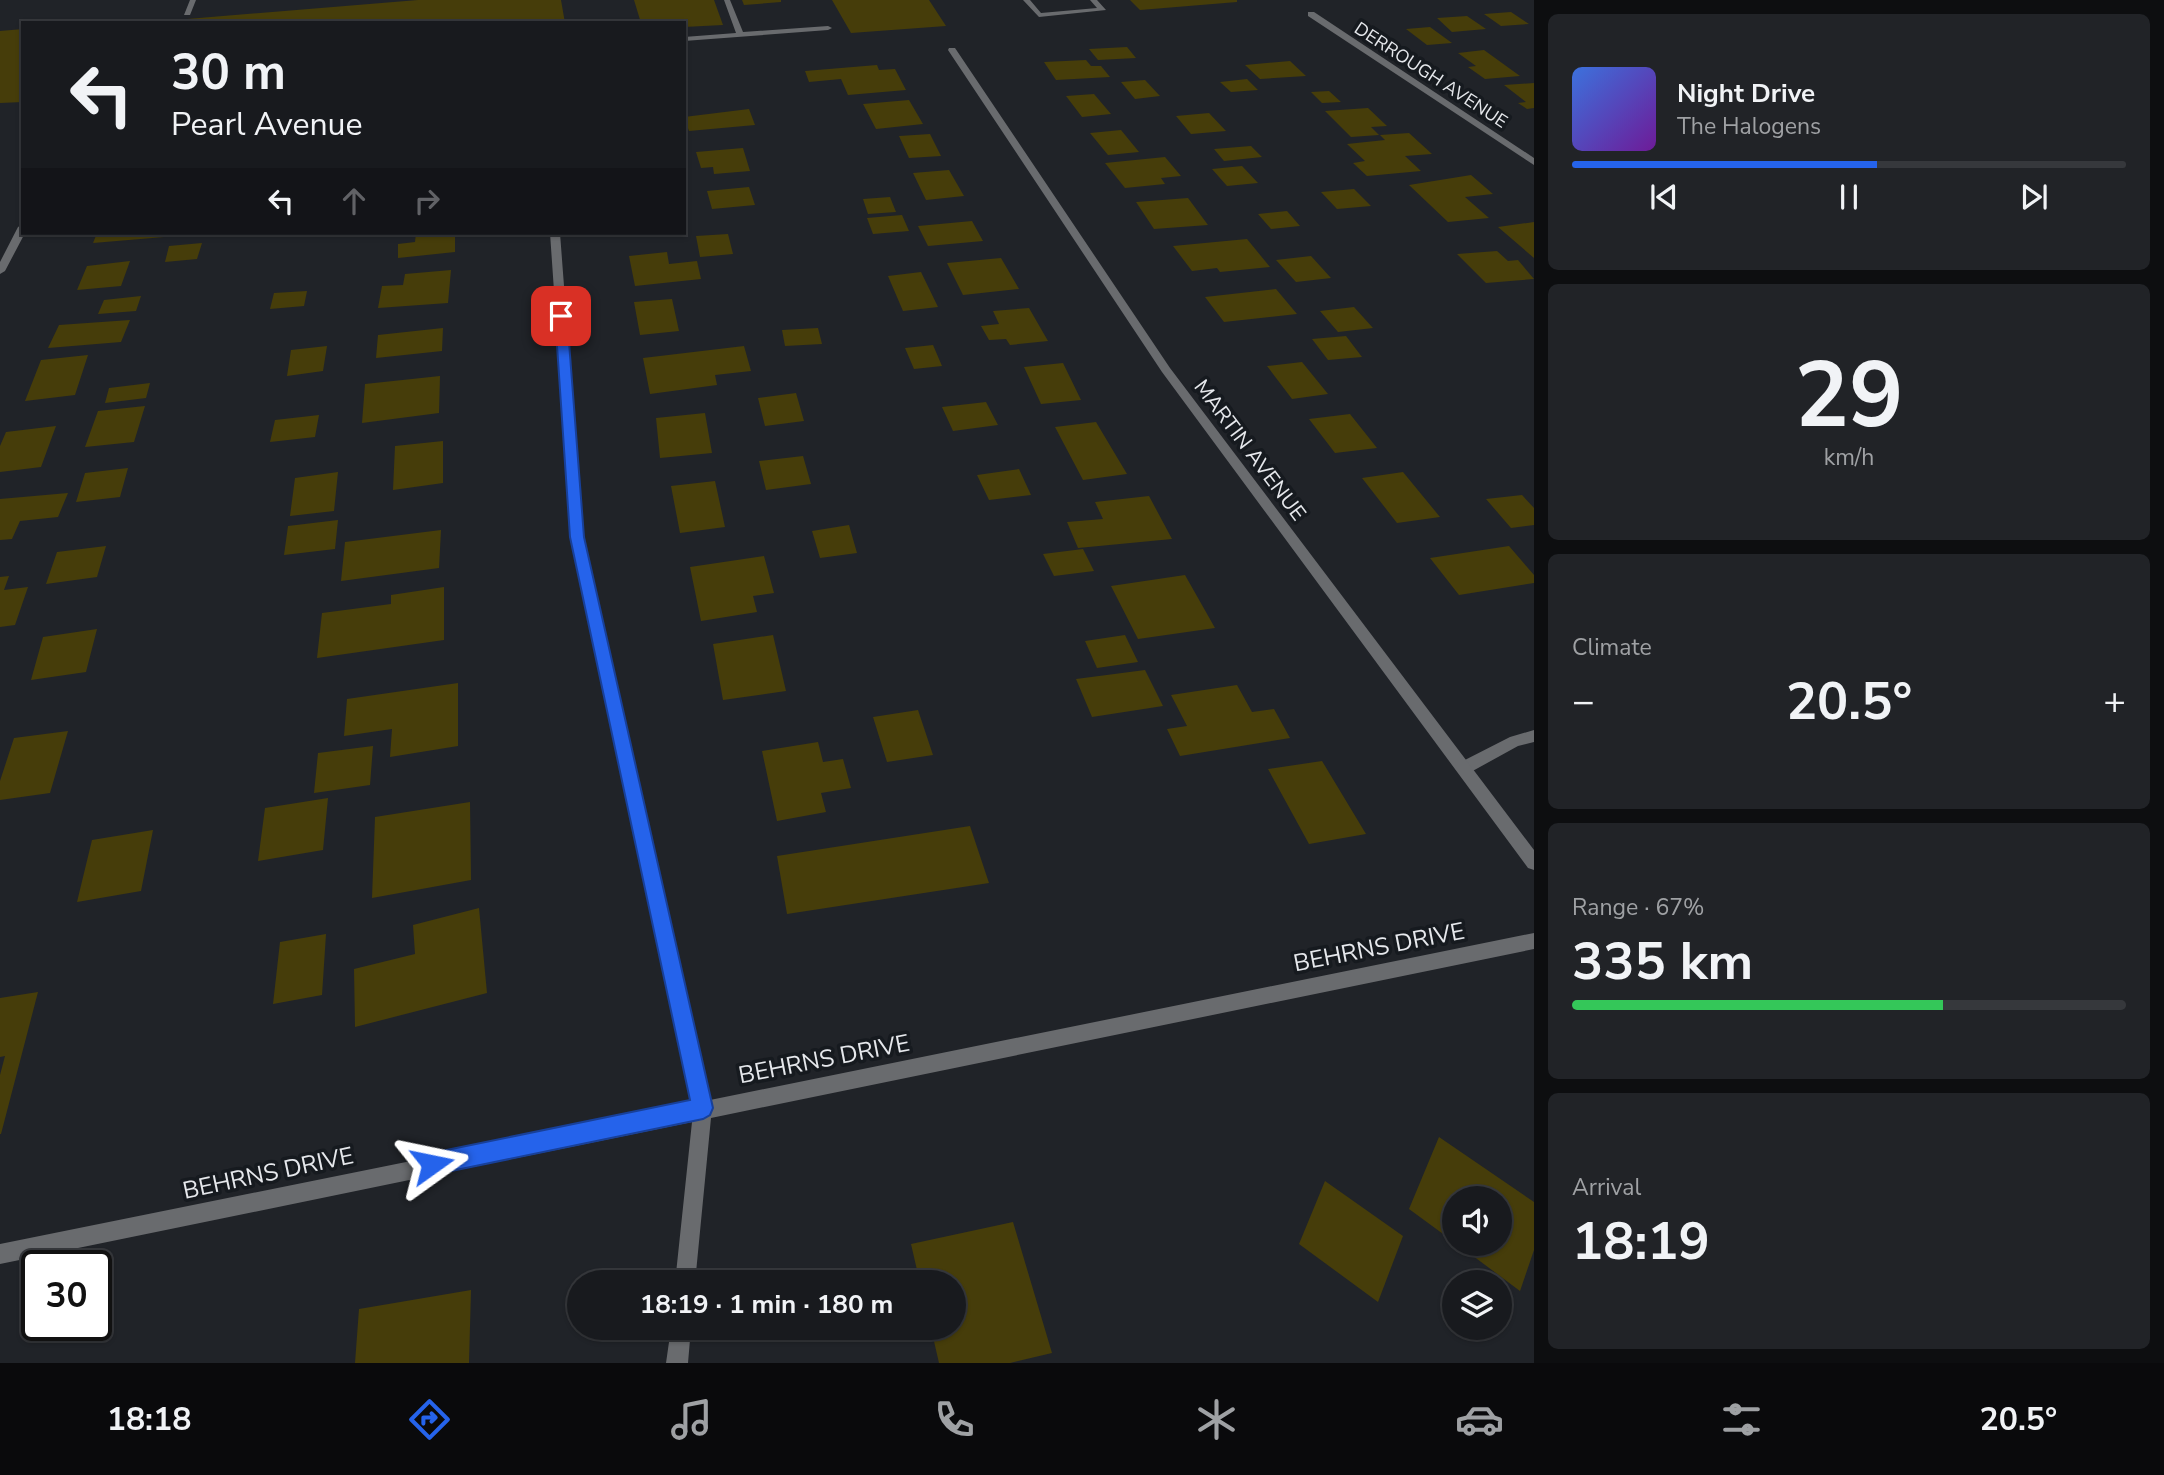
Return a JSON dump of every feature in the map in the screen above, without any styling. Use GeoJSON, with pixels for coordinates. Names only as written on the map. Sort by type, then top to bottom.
{"type":"FeatureCollection","features":[{"type":"Feature","properties":{"kind":"street"},"geometry":{"type":"LineString","coordinates":[[187,13],[193,0]]}},
{"type":"Feature","properties":{"kind":"street"},"geometry":{"type":"LineString","coordinates":[[727,0],[740,35]]}},
{"type":"Feature","properties":{"kind":"street"},"geometry":{"type":"LineString","coordinates":[[1026,0],[1039,15],[1102,10],[1093,0]]}},
{"type":"Feature","properties":{"kind":"street","name":"DERROUGH AVENUE"},"geometry":{"type":"LineString","coordinates":[[1311,14],[1534,162]]}},
{"type":"Feature","properties":{"kind":"street"},"geometry":{"type":"LineString","coordinates":[[686,39],[828,28]]}},
{"type":"Feature","properties":{"kind":"street","name":"MARTIN AVENUE"},"geometry":{"type":"LineString","coordinates":[[952,50],[1166,370],[1534,863]]}},
{"type":"Feature","properties":{"kind":"street"},"geometry":{"type":"LineString","coordinates":[[0,271],[21,231]]}},
{"type":"Feature","properties":{"kind":"street"},"geometry":{"type":"LineString","coordinates":[[555,235],[577,537],[703,1108],[686,1270]]}},
{"type":"Feature","properties":{"kind":"street"},"geometry":{"type":"LineString","coordinates":[[1464,768],[1516,741],[1534,736]]}},
{"type":"Feature","properties":{"kind":"street","name":"BEHRNS DRIVE"},"geometry":{"type":"LineString","coordinates":[[0,1254],[703,1108],[1534,941]]}},
{"type":"Feature","properties":{"kind":"street"},"geometry":{"type":"LineString","coordinates":[[677,1363],[680,1340]]}},
{"type":"Feature","properties":{"kind":"building"},"geometry":{"type":"Polygon","coordinates":[[[418,0],[561,0],[565,21],[163,21],[418,0]]]}},
{"type":"Feature","properties":{"kind":"building"},"geometry":{"type":"Polygon","coordinates":[[[634,0],[714,0],[723,25],[686,27],[686,21],[640,21],[634,0]]]}},
{"type":"Feature","properties":{"kind":"building"},"geometry":{"type":"Polygon","coordinates":[[[742,0],[781,0],[781,2],[744,5],[742,0]]]}},
{"type":"Feature","properties":{"kind":"building"},"geometry":{"type":"Polygon","coordinates":[[[832,0],[929,0],[946,26],[851,33],[832,0]]]}},
{"type":"Feature","properties":{"kind":"building"},"geometry":{"type":"Polygon","coordinates":[[[1130,0],[1237,0],[1237,2],[1140,10],[1130,0]]]}},
{"type":"Feature","properties":{"kind":"building"},"geometry":{"type":"Polygon","coordinates":[[[1511,12],[1529,24],[1501,26],[1484,14],[1511,12]]]}},
{"type":"Feature","properties":{"kind":"building"},"geometry":{"type":"Polygon","coordinates":[[[1467,16],[1486,29],[1452,32],[1437,18],[1467,16]]]}},
{"type":"Feature","properties":{"kind":"building"},"geometry":{"type":"Polygon","coordinates":[[[1430,27],[1452,43],[1427,45],[1406,29],[1430,27]]]}},
{"type":"Feature","properties":{"kind":"building"},"geometry":{"type":"Polygon","coordinates":[[[21,29],[21,102],[0,103],[0,31],[21,29]]]}},
{"type":"Feature","properties":{"kind":"building"},"geometry":{"type":"Polygon","coordinates":[[[1127,47],[1136,58],[1098,60],[1089,49],[1127,47]]]}},
{"type":"Feature","properties":{"kind":"building"},"geometry":{"type":"Polygon","coordinates":[[[1484,50],[1520,76],[1485,79],[1468,67],[1476,66],[1458,53],[1484,50]]]}},
{"type":"Feature","properties":{"kind":"building"},"geometry":{"type":"Polygon","coordinates":[[[1086,60],[1091,66],[1101,66],[1110,77],[1056,80],[1044,62],[1086,60]]]}},
{"type":"Feature","properties":{"kind":"building"},"geometry":{"type":"Polygon","coordinates":[[[1290,61],[1306,76],[1260,79],[1245,65],[1290,61]]]}},
{"type":"Feature","properties":{"kind":"building"},"geometry":{"type":"Polygon","coordinates":[[[877,65],[879,70],[895,69],[906,90],[848,95],[841,79],[809,82],[805,71],[877,65]]]}},
{"type":"Feature","properties":{"kind":"building"},"geometry":{"type":"Polygon","coordinates":[[[1247,79],[1258,90],[1231,92],[1220,82],[1247,79]]]}},
{"type":"Feature","properties":{"kind":"building"},"geometry":{"type":"Polygon","coordinates":[[[1145,80],[1160,96],[1135,99],[1121,82],[1145,80]]]}},
{"type":"Feature","properties":{"kind":"building"},"geometry":{"type":"Polygon","coordinates":[[[1534,83],[1534,108],[1527,109],[1518,103],[1526,102],[1504,85],[1534,83]]]}},
{"type":"Feature","properties":{"kind":"building"},"geometry":{"type":"Polygon","coordinates":[[[1329,91],[1341,102],[1322,103],[1311,92],[1329,91]]]}},
{"type":"Feature","properties":{"kind":"building"},"geometry":{"type":"Polygon","coordinates":[[[1094,94],[1111,114],[1082,117],[1066,96],[1094,94]]]}},
{"type":"Feature","properties":{"kind":"building"},"geometry":{"type":"Polygon","coordinates":[[[909,100],[923,124],[876,129],[863,104],[909,100]]]}},
{"type":"Feature","properties":{"kind":"building"},"geometry":{"type":"Polygon","coordinates":[[[1368,108],[1387,126],[1371,127],[1379,135],[1351,137],[1325,111],[1368,108]]]}},
{"type":"Feature","properties":{"kind":"building"},"geometry":{"type":"Polygon","coordinates":[[[749,109],[755,125],[689,131],[686,117],[749,109]]]}},
{"type":"Feature","properties":{"kind":"building"},"geometry":{"type":"Polygon","coordinates":[[[1209,113],[1226,131],[1191,134],[1176,116],[1209,113]]]}},
{"type":"Feature","properties":{"kind":"building"},"geometry":{"type":"Polygon","coordinates":[[[1121,130],[1139,152],[1108,155],[1090,133],[1121,130]]]}},
{"type":"Feature","properties":{"kind":"building"},"geometry":{"type":"Polygon","coordinates":[[[1409,133],[1432,154],[1405,156],[1421,171],[1367,176],[1353,163],[1365,161],[1347,144],[1385,140],[1380,135],[1409,133]]]}},
{"type":"Feature","properties":{"kind":"building"},"geometry":{"type":"Polygon","coordinates":[[[930,134],[941,156],[909,158],[899,136],[930,134]]]}},
{"type":"Feature","properties":{"kind":"building"},"geometry":{"type":"Polygon","coordinates":[[[1251,146],[1262,157],[1224,161],[1214,149],[1251,146]]]}},
{"type":"Feature","properties":{"kind":"building"},"geometry":{"type":"Polygon","coordinates":[[[743,148],[750,171],[714,174],[713,167],[701,168],[696,152],[743,148]]]}},
{"type":"Feature","properties":{"kind":"building"},"geometry":{"type":"Polygon","coordinates":[[[1165,157],[1181,176],[1161,178],[1165,184],[1125,188],[1105,163],[1165,157]]]}},
{"type":"Feature","properties":{"kind":"building"},"geometry":{"type":"Polygon","coordinates":[[[1242,166],[1258,183],[1227,186],[1212,169],[1242,166]]]}},
{"type":"Feature","properties":{"kind":"building"},"geometry":{"type":"Polygon","coordinates":[[[949,170],[964,196],[926,200],[913,173],[949,170]]]}},
{"type":"Feature","properties":{"kind":"building"},"geometry":{"type":"Polygon","coordinates":[[[1471,175],[1493,194],[1465,197],[1489,218],[1448,222],[1409,185],[1471,175]]]}},
{"type":"Feature","properties":{"kind":"building"},"geometry":{"type":"Polygon","coordinates":[[[749,187],[755,205],[712,209],[707,191],[749,187]]]}},
{"type":"Feature","properties":{"kind":"building"},"geometry":{"type":"Polygon","coordinates":[[[1354,189],[1371,206],[1337,209],[1321,192],[1354,189]]]}},
{"type":"Feature","properties":{"kind":"building"},"geometry":{"type":"Polygon","coordinates":[[[890,197],[896,212],[868,214],[863,199],[890,197]]]}},
{"type":"Feature","properties":{"kind":"building"},"geometry":{"type":"Polygon","coordinates":[[[1188,198],[1208,225],[1154,229],[1136,202],[1188,198]]]}},
{"type":"Feature","properties":{"kind":"building"},"geometry":{"type":"Polygon","coordinates":[[[1287,211],[1300,226],[1271,229],[1258,214],[1287,211]]]}},
{"type":"Feature","properties":{"kind":"building"},"geometry":{"type":"Polygon","coordinates":[[[902,215],[909,231],[873,234],[867,218],[902,215]]]}},
{"type":"Feature","properties":{"kind":"building"},"geometry":{"type":"Polygon","coordinates":[[[972,221],[983,241],[928,246],[918,226],[972,221]]]}},
{"type":"Feature","properties":{"kind":"building"},"geometry":{"type":"Polygon","coordinates":[[[1534,222],[1534,258],[1498,227],[1534,222]]]}},
{"type":"Feature","properties":{"kind":"building"},"geometry":{"type":"Polygon","coordinates":[[[728,234],[733,254],[700,257],[696,236],[728,234]]]}},
{"type":"Feature","properties":{"kind":"building"},"geometry":{"type":"Polygon","coordinates":[[[96,235],[188,235],[93,243],[96,235]]]}},
{"type":"Feature","properties":{"kind":"building"},"geometry":{"type":"Polygon","coordinates":[[[416,235],[455,235],[455,252],[398,258],[398,244],[415,242],[416,235]]]}},
{"type":"Feature","properties":{"kind":"building"},"geometry":{"type":"Polygon","coordinates":[[[1247,239],[1270,267],[1220,272],[1217,268],[1192,271],[1173,246],[1247,239]]]}},
{"type":"Feature","properties":{"kind":"building"},"geometry":{"type":"Polygon","coordinates":[[[202,243],[197,259],[165,262],[169,246],[202,243]]]}},
{"type":"Feature","properties":{"kind":"building"},"geometry":{"type":"Polygon","coordinates":[[[1497,251],[1508,261],[1518,260],[1534,279],[1486,283],[1457,254],[1497,251]]]}},
{"type":"Feature","properties":{"kind":"building"},"geometry":{"type":"Polygon","coordinates":[[[667,252],[669,264],[697,261],[701,279],[635,286],[629,256],[667,252]]]}},
{"type":"Feature","properties":{"kind":"building"},"geometry":{"type":"Polygon","coordinates":[[[1311,256],[1331,278],[1296,282],[1276,260],[1311,256]]]}},
{"type":"Feature","properties":{"kind":"building"},"geometry":{"type":"Polygon","coordinates":[[[1001,258],[1019,289],[963,295],[947,263],[1001,258]]]}},
{"type":"Feature","properties":{"kind":"building"},"geometry":{"type":"Polygon","coordinates":[[[130,261],[121,286],[77,290],[87,266],[130,261]]]}},
{"type":"Feature","properties":{"kind":"building"},"geometry":{"type":"Polygon","coordinates":[[[451,270],[448,303],[378,308],[382,286],[403,285],[405,274],[451,270]]]}},
{"type":"Feature","properties":{"kind":"building"},"geometry":{"type":"Polygon","coordinates":[[[921,272],[938,307],[903,311],[888,276],[921,272]]]}},
{"type":"Feature","properties":{"kind":"building"},"geometry":{"type":"Polygon","coordinates":[[[1276,289],[1297,314],[1224,322],[1205,297],[1276,289]]]}},
{"type":"Feature","properties":{"kind":"building"},"geometry":{"type":"Polygon","coordinates":[[[307,291],[304,306],[270,309],[274,293],[307,291]]]}},
{"type":"Feature","properties":{"kind":"building"},"geometry":{"type":"Polygon","coordinates":[[[141,296],[136,311],[98,314],[104,300],[141,296]]]}},
{"type":"Feature","properties":{"kind":"building"},"geometry":{"type":"Polygon","coordinates":[[[672,299],[679,331],[640,335],[634,302],[672,299]]]}},
{"type":"Feature","properties":{"kind":"building"},"geometry":{"type":"Polygon","coordinates":[[[1354,307],[1373,328],[1338,332],[1320,311],[1354,307]]]}},
{"type":"Feature","properties":{"kind":"building"},"geometry":{"type":"Polygon","coordinates":[[[1029,308],[1048,341],[1010,345],[1006,339],[989,340],[981,326],[999,324],[993,311],[1029,308]]]}},
{"type":"Feature","properties":{"kind":"building"},"geometry":{"type":"Polygon","coordinates":[[[130,320],[121,342],[48,348],[59,325],[130,320]]]}},
{"type":"Feature","properties":{"kind":"building"},"geometry":{"type":"Polygon","coordinates":[[[443,328],[442,351],[376,358],[378,335],[443,328]]]}},
{"type":"Feature","properties":{"kind":"building"},"geometry":{"type":"Polygon","coordinates":[[[818,328],[822,344],[785,346],[782,330],[818,328]]]}},
{"type":"Feature","properties":{"kind":"building"},"geometry":{"type":"Polygon","coordinates":[[[1346,336],[1362,357],[1328,360],[1312,339],[1346,336]]]}},
{"type":"Feature","properties":{"kind":"building"},"geometry":{"type":"Polygon","coordinates":[[[933,345],[942,366],[914,369],[905,348],[933,345]]]}},
{"type":"Feature","properties":{"kind":"building"},"geometry":{"type":"Polygon","coordinates":[[[327,346],[323,371],[287,376],[291,350],[327,346]]]}},
{"type":"Feature","properties":{"kind":"building"},"geometry":{"type":"Polygon","coordinates":[[[744,346],[751,371],[715,375],[717,385],[650,394],[643,358],[744,346]]]}},
{"type":"Feature","properties":{"kind":"building"},"geometry":{"type":"Polygon","coordinates":[[[88,355],[75,395],[25,401],[41,360],[88,355]]]}},
{"type":"Feature","properties":{"kind":"building"},"geometry":{"type":"Polygon","coordinates":[[[1302,362],[1328,394],[1292,399],[1267,366],[1302,362]]]}},
{"type":"Feature","properties":{"kind":"building"},"geometry":{"type":"Polygon","coordinates":[[[1063,363],[1081,400],[1041,404],[1024,367],[1063,363]]]}},
{"type":"Feature","properties":{"kind":"building"},"geometry":{"type":"Polygon","coordinates":[[[440,376],[439,413],[362,423],[365,384],[440,376]]]}},
{"type":"Feature","properties":{"kind":"building"},"geometry":{"type":"Polygon","coordinates":[[[150,383],[146,398],[105,403],[109,388],[150,383]]]}},
{"type":"Feature","properties":{"kind":"building"},"geometry":{"type":"Polygon","coordinates":[[[796,393],[804,421],[765,426],[758,398],[796,393]]]}},
{"type":"Feature","properties":{"kind":"building"},"geometry":{"type":"Polygon","coordinates":[[[986,402],[998,425],[953,431],[942,407],[986,402]]]}},
{"type":"Feature","properties":{"kind":"building"},"geometry":{"type":"Polygon","coordinates":[[[145,406],[134,442],[85,447],[98,411],[145,406]]]}},
{"type":"Feature","properties":{"kind":"building"},"geometry":{"type":"Polygon","coordinates":[[[705,413],[712,453],[660,458],[656,418],[705,413]]]}},
{"type":"Feature","properties":{"kind":"building"},"geometry":{"type":"Polygon","coordinates":[[[1350,414],[1377,448],[1335,453],[1309,419],[1350,414]]]}},
{"type":"Feature","properties":{"kind":"building"},"geometry":{"type":"Polygon","coordinates":[[[319,415],[315,437],[270,442],[275,420],[319,415]]]}},
{"type":"Feature","properties":{"kind":"building"},"geometry":{"type":"Polygon","coordinates":[[[1096,422],[1127,474],[1083,480],[1055,427],[1096,422]]]}},
{"type":"Feature","properties":{"kind":"building"},"geometry":{"type":"Polygon","coordinates":[[[56,426],[41,467],[0,472],[0,446],[6,432],[56,426]]]}},
{"type":"Feature","properties":{"kind":"building"},"geometry":{"type":"Polygon","coordinates":[[[443,441],[443,483],[393,490],[395,446],[443,441]]]}},
{"type":"Feature","properties":{"kind":"building"},"geometry":{"type":"Polygon","coordinates":[[[803,456],[811,484],[766,490],[759,461],[803,456]]]}},
{"type":"Feature","properties":{"kind":"building"},"geometry":{"type":"Polygon","coordinates":[[[128,468],[120,497],[76,502],[85,473],[128,468]]]}},
{"type":"Feature","properties":{"kind":"building"},"geometry":{"type":"Polygon","coordinates":[[[1019,469],[1031,495],[989,500],[977,475],[1019,469]]]}},
{"type":"Feature","properties":{"kind":"building"},"geometry":{"type":"Polygon","coordinates":[[[338,472],[334,511],[290,516],[295,478],[338,472]]]}},
{"type":"Feature","properties":{"kind":"building"},"geometry":{"type":"Polygon","coordinates":[[[1403,472],[1440,517],[1397,523],[1362,478],[1403,472]]]}},
{"type":"Feature","properties":{"kind":"building"},"geometry":{"type":"Polygon","coordinates":[[[715,481],[725,527],[680,533],[671,486],[715,481]]]}},
{"type":"Feature","properties":{"kind":"building"},"geometry":{"type":"Polygon","coordinates":[[[68,493],[58,517],[20,521],[12,539],[0,540],[0,499],[68,493]]]}},
{"type":"Feature","properties":{"kind":"building"},"geometry":{"type":"Polygon","coordinates":[[[1522,495],[1534,508],[1534,525],[1511,528],[1486,499],[1522,495]]]}},
{"type":"Feature","properties":{"kind":"building"},"geometry":{"type":"Polygon","coordinates":[[[1149,496],[1172,539],[1078,548],[1067,522],[1103,519],[1095,502],[1149,496]]]}},
{"type":"Feature","properties":{"kind":"building"},"geometry":{"type":"Polygon","coordinates":[[[338,520],[335,549],[284,555],[288,526],[338,520]]]}},
{"type":"Feature","properties":{"kind":"building"},"geometry":{"type":"Polygon","coordinates":[[[849,525],[857,553],[820,558],[812,531],[849,525]]]}},
{"type":"Feature","properties":{"kind":"building"},"geometry":{"type":"Polygon","coordinates":[[[441,530],[439,568],[341,581],[345,542],[441,530]]]}},
{"type":"Feature","properties":{"kind":"building"},"geometry":{"type":"Polygon","coordinates":[[[106,546],[97,577],[46,584],[57,552],[106,546]]]}},
{"type":"Feature","properties":{"kind":"building"},"geometry":{"type":"Polygon","coordinates":[[[1509,546],[1534,575],[1534,583],[1459,595],[1430,558],[1509,546]]]}},
{"type":"Feature","properties":{"kind":"building"},"geometry":{"type":"Polygon","coordinates":[[[1083,549],[1094,571],[1054,576],[1043,554],[1083,549]]]}},
{"type":"Feature","properties":{"kind":"building"},"geometry":{"type":"Polygon","coordinates":[[[764,556],[774,593],[753,596],[757,612],[701,621],[690,567],[764,556]]]}},
{"type":"Feature","properties":{"kind":"building"},"geometry":{"type":"Polygon","coordinates":[[[1185,575],[1215,628],[1138,639],[1111,586],[1185,575]]]}},
{"type":"Feature","properties":{"kind":"building"},"geometry":{"type":"Polygon","coordinates":[[[9,576],[4,590],[28,587],[15,625],[0,627],[0,577],[9,576]]]}},
{"type":"Feature","properties":{"kind":"building"},"geometry":{"type":"Polygon","coordinates":[[[444,587],[444,640],[317,658],[322,613],[391,604],[391,595],[444,587]]]}},
{"type":"Feature","properties":{"kind":"building"},"geometry":{"type":"Polygon","coordinates":[[[97,629],[86,672],[31,680],[43,637],[97,629]]]}},
{"type":"Feature","properties":{"kind":"building"},"geometry":{"type":"Polygon","coordinates":[[[773,635],[786,691],[723,700],[713,644],[773,635]]]}},
{"type":"Feature","properties":{"kind":"building"},"geometry":{"type":"Polygon","coordinates":[[[1125,635],[1138,662],[1097,668],[1085,641],[1125,635]]]}},
{"type":"Feature","properties":{"kind":"building"},"geometry":{"type":"Polygon","coordinates":[[[1145,670],[1163,706],[1092,717],[1076,679],[1145,670]]]}},
{"type":"Feature","properties":{"kind":"building"},"geometry":{"type":"Polygon","coordinates":[[[458,683],[458,746],[390,757],[392,729],[344,736],[347,699],[458,683]]]}},
{"type":"Feature","properties":{"kind":"building"},"geometry":{"type":"Polygon","coordinates":[[[1237,685],[1252,712],[1274,709],[1290,738],[1180,756],[1167,729],[1187,726],[1171,695],[1237,685]]]}},
{"type":"Feature","properties":{"kind":"building"},"geometry":{"type":"Polygon","coordinates":[[[918,710],[933,755],[887,762],[873,717],[918,710]]]}},
{"type":"Feature","properties":{"kind":"building"},"geometry":{"type":"Polygon","coordinates":[[[68,731],[50,793],[0,800],[0,781],[14,738],[68,731]]]}},
{"type":"Feature","properties":{"kind":"building"},"geometry":{"type":"Polygon","coordinates":[[[818,742],[823,762],[843,759],[851,788],[821,793],[826,812],[777,821],[762,751],[818,742]]]}},
{"type":"Feature","properties":{"kind":"building"},"geometry":{"type":"Polygon","coordinates":[[[373,746],[370,785],[314,793],[318,753],[373,746]]]}},
{"type":"Feature","properties":{"kind":"building"},"geometry":{"type":"Polygon","coordinates":[[[1322,761],[1366,834],[1309,844],[1268,769],[1322,761]]]}},
{"type":"Feature","properties":{"kind":"building"},"geometry":{"type":"Polygon","coordinates":[[[328,798],[323,850],[258,861],[265,808],[328,798]]]}},
{"type":"Feature","properties":{"kind":"building"},"geometry":{"type":"Polygon","coordinates":[[[470,802],[471,880],[372,898],[375,817],[470,802]]]}},
{"type":"Feature","properties":{"kind":"building"},"geometry":{"type":"Polygon","coordinates":[[[970,826],[989,883],[787,914],[777,856],[970,826]]]}},
{"type":"Feature","properties":{"kind":"building"},"geometry":{"type":"Polygon","coordinates":[[[153,830],[141,891],[77,902],[92,840],[153,830]]]}},
{"type":"Feature","properties":{"kind":"building"},"geometry":{"type":"Polygon","coordinates":[[[479,908],[487,993],[355,1027],[354,969],[415,954],[413,925],[479,908]]]}},
{"type":"Feature","properties":{"kind":"building"},"geometry":{"type":"Polygon","coordinates":[[[326,934],[322,995],[273,1004],[280,942],[326,934]]]}},
{"type":"Feature","properties":{"kind":"building"},"geometry":{"type":"Polygon","coordinates":[[[38,992],[0,1134],[0,1075],[5,1056],[0,1057],[0,998],[38,992]]]}},
{"type":"Feature","properties":{"kind":"building"},"geometry":{"type":"Polygon","coordinates":[[[1439,1137],[1511,1186],[1442,1186],[1442,1233],[1409,1209],[1439,1137]]]}},
{"type":"Feature","properties":{"kind":"building"},"geometry":{"type":"Polygon","coordinates":[[[1325,1181],[1403,1236],[1378,1302],[1299,1244],[1325,1181]]]}},
{"type":"Feature","properties":{"kind":"building"},"geometry":{"type":"Polygon","coordinates":[[[1512,1187],[1534,1202],[1534,1250],[1520,1291],[1512,1285],[1512,1270],[1492,1270],[1473,1256],[1512,1256],[1512,1187]]]}},
{"type":"Feature","properties":{"kind":"building"},"geometry":{"type":"Polygon","coordinates":[[[1013,1222],[1052,1353],[1010,1363],[939,1363],[934,1340],[966,1340],[966,1270],[917,1270],[911,1244],[1013,1222]]]}},
{"type":"Feature","properties":{"kind":"building"},"geometry":{"type":"Polygon","coordinates":[[[471,1290],[469,1363],[355,1363],[359,1309],[471,1290]]]}},
{"type":"Feature","properties":{"kind":"route"},"geometry":{"type":"LineString","coordinates":[[432,1164],[703,1108],[577,537],[561,316]]}}]}
